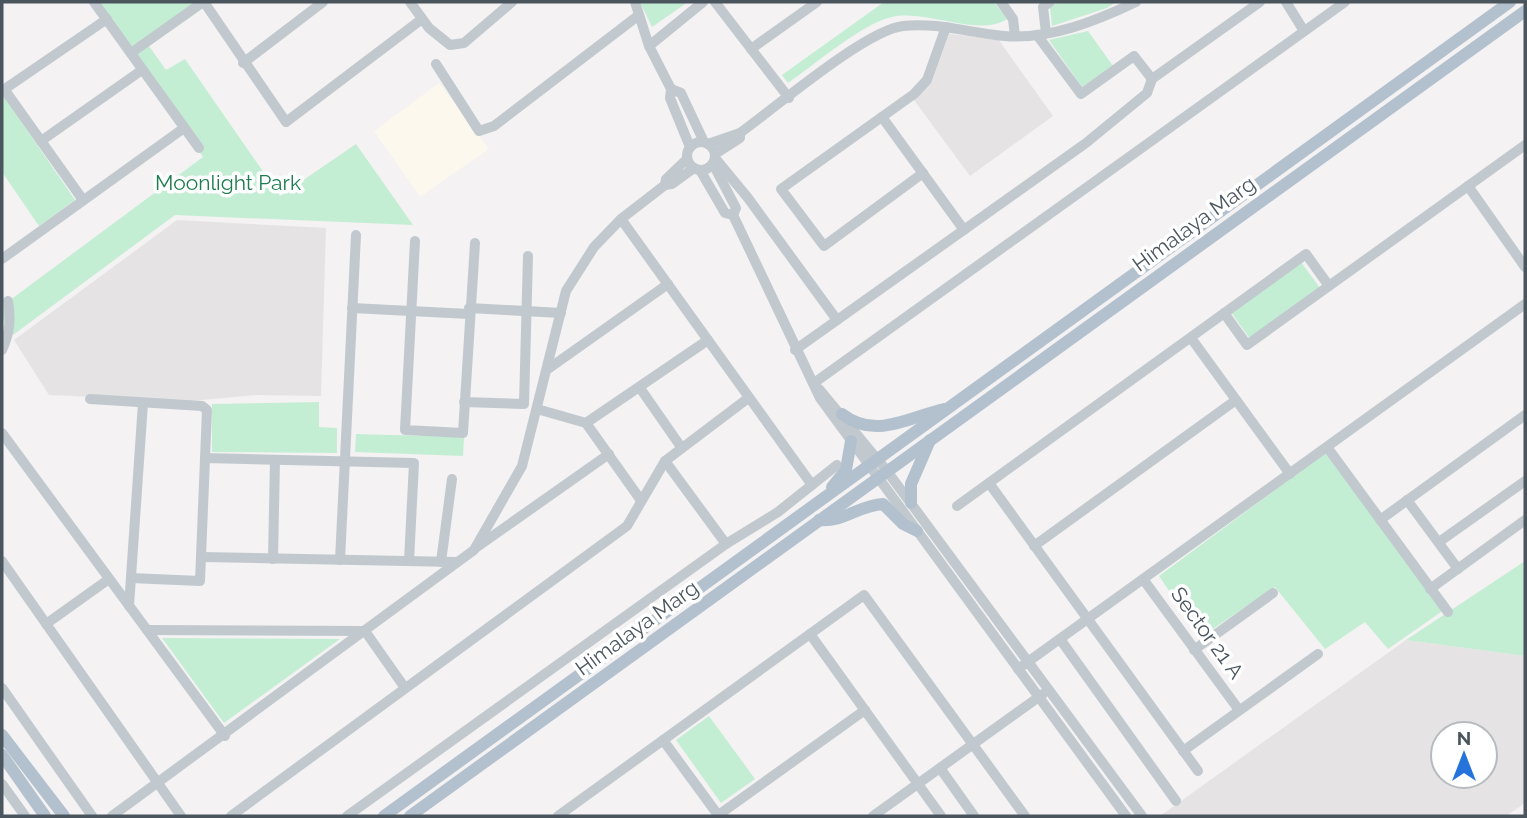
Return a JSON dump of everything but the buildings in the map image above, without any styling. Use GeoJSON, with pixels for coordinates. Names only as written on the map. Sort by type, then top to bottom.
{"type":"FeatureCollection","features":[{"type":"Feature","properties":{"kind":"main road","name":"Himalaya Marg"},"geometry":{"type":"LineString","coordinates":[[383,816],[951,408],[1514,9]]}},
{"type":"Feature","properties":{"kind":"main road","name":"Himalaya Marg"},"geometry":{"type":"LineString","coordinates":[[410,816],[930,440],[1514,9]]}},
{"type":"Feature","properties":{"kind":"main road"},"geometry":{"type":"LineString","coordinates":[[842,414],[858,424],[882,426],[951,408]]}},
{"type":"Feature","properties":{"kind":"main road"},"geometry":{"type":"LineString","coordinates":[[911,503],[911,484],[930,440]]}},
{"type":"Feature","properties":{"kind":"main road"},"geometry":{"type":"LineString","coordinates":[[819,503],[846,470],[851,441]]}},
{"type":"Feature","properties":{"kind":"main road"},"geometry":{"type":"LineString","coordinates":[[819,520],[832,522],[869,505],[883,504],[903,524],[917,531]]}},
{"type":"Feature","properties":{"kind":"main road"},"geometry":{"type":"LineString","coordinates":[[2,735],[64,816]]}},
{"type":"Feature","properties":{"kind":"main road"},"geometry":{"type":"LineString","coordinates":[[2,755],[45,816]]}},
{"type":"Feature","properties":{"kind":"street"},"geometry":{"type":"LineString","coordinates":[[94,2],[199,148]]}},
{"type":"Feature","properties":{"kind":"street"},"geometry":{"type":"LineString","coordinates":[[131,53],[203,2],[243,64],[286,122],[422,19]]}},
{"type":"Feature","properties":{"kind":"street"},"geometry":{"type":"LineString","coordinates":[[243,64],[323,2]]}},
{"type":"Feature","properties":{"kind":"street"},"geometry":{"type":"LineString","coordinates":[[411,2],[422,19],[450,45],[464,43],[512,2]]}},
{"type":"Feature","properties":{"kind":"street"},"geometry":{"type":"LineString","coordinates":[[635,2],[649,46],[671,89],[670,98],[690,147],[687,159],[666,179],[665,185]]}},
{"type":"Feature","properties":{"kind":"street"},"geometry":{"type":"LineString","coordinates":[[649,46],[703,2]]}},
{"type":"Feature","properties":{"kind":"street"},"geometry":{"type":"LineString","coordinates":[[715,2],[789,98]]}},
{"type":"Feature","properties":{"kind":"street"},"geometry":{"type":"LineString","coordinates":[[751,49],[817,2]]}},
{"type":"Feature","properties":{"kind":"street"},"geometry":{"type":"LineString","coordinates":[[1001,2],[1013,19],[1015,36]]}},
{"type":"Feature","properties":{"kind":"street"},"geometry":{"type":"LineString","coordinates":[[1050,2],[1043,7],[1042,34],[1080,94],[1134,56],[1152,79]]}},
{"type":"Feature","properties":{"kind":"street"},"geometry":{"type":"LineString","coordinates":[[690,147],[740,133],[875,33],[902,26],[946,27],[1015,36],[1042,34],[1105,16],[1136,2]]}},
{"type":"Feature","properties":{"kind":"street"},"geometry":{"type":"LineString","coordinates":[[795,349],[1086,143],[1147,93],[1152,79],[1261,2]]}},
{"type":"Feature","properties":{"kind":"street"},"geometry":{"type":"LineString","coordinates":[[1286,2],[1304,32]]}},
{"type":"Feature","properties":{"kind":"street"},"geometry":{"type":"LineString","coordinates":[[814,383],[1345,2]]}},
{"type":"Feature","properties":{"kind":"street"},"geometry":{"type":"LineString","coordinates":[[436,64],[479,131],[494,126],[639,15]]}},
{"type":"Feature","properties":{"kind":"street"},"geometry":{"type":"LineString","coordinates":[[83,200],[3,90],[107,19]]}},
{"type":"Feature","properties":{"kind":"street"},"geometry":{"type":"LineString","coordinates":[[923,173],[824,246],[781,189],[882,117],[927,80],[946,27]]}},
{"type":"Feature","properties":{"kind":"street"},"geometry":{"type":"LineString","coordinates":[[41,141],[142,70]]}},
{"type":"Feature","properties":{"kind":"street"},"geometry":{"type":"LineString","coordinates":[[671,89],[681,93],[714,159],[736,208],[733,215],[795,349],[851,441],[874,463]]}},
{"type":"Feature","properties":{"kind":"street"},"geometry":{"type":"LineString","coordinates":[[882,117],[964,230]]}},
{"type":"Feature","properties":{"kind":"street"},"geometry":{"type":"LineString","coordinates":[[2,259],[184,128]]}},
{"type":"Feature","properties":{"kind":"street"},"geometry":{"type":"LineString","coordinates":[[474,550],[522,466],[566,291],[594,247],[621,219],[665,185],[672,184],[714,159],[740,138],[740,133]]}},
{"type":"Feature","properties":{"kind":"street"},"geometry":{"type":"LineString","coordinates":[[1224,313],[1247,345],[1525,145]]}},
{"type":"Feature","properties":{"kind":"street"},"geometry":{"type":"LineString","coordinates":[[687,159],[697,169],[725,213],[733,215]]}},
{"type":"Feature","properties":{"kind":"street"},"geometry":{"type":"LineString","coordinates":[[714,159],[748,198],[837,320]]}},
{"type":"Feature","properties":{"kind":"street"},"geometry":{"type":"LineString","coordinates":[[1468,186],[1524,262]]}},
{"type":"Feature","properties":{"kind":"street"},"geometry":{"type":"LineString","coordinates":[[621,219],[812,485]]}},
{"type":"Feature","properties":{"kind":"street"},"geometry":{"type":"LineString","coordinates":[[340,560],[356,235]]}},
{"type":"Feature","properties":{"kind":"street"},"geometry":{"type":"LineString","coordinates":[[415,241],[405,430],[463,433],[475,243]]}},
{"type":"Feature","properties":{"kind":"street"},"geometry":{"type":"LineString","coordinates":[[957,506],[1306,254],[1329,286]]}},
{"type":"Feature","properties":{"kind":"street"},"geometry":{"type":"LineString","coordinates":[[464,402],[524,404],[528,256]]}},
{"type":"Feature","properties":{"kind":"street"},"geometry":{"type":"LineString","coordinates":[[548,369],[668,284]]}},
{"type":"Feature","properties":{"kind":"street"},"geometry":{"type":"LineString","coordinates":[[2,350],[9,334],[11,318],[8,301]]}},
{"type":"Feature","properties":{"kind":"street"},"geometry":{"type":"LineString","coordinates":[[1023,666],[1525,304]]}},
{"type":"Feature","properties":{"kind":"street"},"geometry":{"type":"LineString","coordinates":[[352,308],[561,313]]}},
{"type":"Feature","properties":{"kind":"street"},"geometry":{"type":"LineString","coordinates":[[1191,338],[1290,474]]}},
{"type":"Feature","properties":{"kind":"street"},"geometry":{"type":"LineString","coordinates":[[586,423],[708,340]]}},
{"type":"Feature","properties":{"kind":"street"},"geometry":{"type":"LineString","coordinates":[[814,383],[842,414],[874,463],[911,503],[1126,816]]}},
{"type":"Feature","properties":{"kind":"street"},"geometry":{"type":"LineString","coordinates":[[640,388],[681,447]]}},
{"type":"Feature","properties":{"kind":"street"},"geometry":{"type":"LineString","coordinates":[[231,816],[627,526],[640,499],[665,461],[747,398]]}},
{"type":"Feature","properties":{"kind":"street"},"geometry":{"type":"LineString","coordinates":[[90,399],[206,408],[200,581],[131,578]]}},
{"type":"Feature","properties":{"kind":"street"},"geometry":{"type":"LineString","coordinates":[[1034,545],[1236,400]]}},
{"type":"Feature","properties":{"kind":"street"},"geometry":{"type":"LineString","coordinates":[[129,606],[143,403]]}},
{"type":"Feature","properties":{"kind":"street"},"geometry":{"type":"LineString","coordinates":[[537,409],[586,423],[640,499]]}},
{"type":"Feature","properties":{"kind":"street"},"geometry":{"type":"LineString","coordinates":[[1380,520],[1525,415]]}},
{"type":"Feature","properties":{"kind":"street"},"geometry":{"type":"LineString","coordinates":[[2,433],[225,736]]}},
{"type":"Feature","properties":{"kind":"street"},"geometry":{"type":"LineString","coordinates":[[1327,447],[1448,612]]}},
{"type":"Feature","properties":{"kind":"street"},"geometry":{"type":"LineString","coordinates":[[111,816],[225,736],[457,562],[609,454]]}},
{"type":"Feature","properties":{"kind":"street"},"geometry":{"type":"LineString","coordinates":[[205,458],[414,463],[409,561]]}},
{"type":"Feature","properties":{"kind":"street"},"geometry":{"type":"LineString","coordinates":[[273,559],[275,460]]}},
{"type":"Feature","properties":{"kind":"street"},"geometry":{"type":"LineString","coordinates":[[665,461],[726,544]]}},
{"type":"Feature","properties":{"kind":"street"},"geometry":{"type":"LineString","coordinates":[[347,816],[726,544],[782,509],[837,465]]}},
{"type":"Feature","properties":{"kind":"street"},"geometry":{"type":"LineString","coordinates":[[883,474],[917,531],[1023,666]]}},
{"type":"Feature","properties":{"kind":"street"},"geometry":{"type":"LineString","coordinates":[[441,562],[452,479]]}},
{"type":"Feature","properties":{"kind":"street"},"geometry":{"type":"LineString","coordinates":[[1439,542],[1525,481]]}},
{"type":"Feature","properties":{"kind":"street"},"geometry":{"type":"LineString","coordinates":[[989,483],[1198,771]]}},
{"type":"Feature","properties":{"kind":"street"},"geometry":{"type":"LineString","coordinates":[[1407,500],[1458,569]]}},
{"type":"Feature","properties":{"kind":"street"},"geometry":{"type":"LineString","coordinates":[[782,509],[792,523]]}},
{"type":"Feature","properties":{"kind":"street"},"geometry":{"type":"LineString","coordinates":[[1430,589],[1525,520]]}},
{"type":"Feature","properties":{"kind":"street"},"geometry":{"type":"LineString","coordinates":[[201,557],[457,562]]}},
{"type":"Feature","properties":{"kind":"street"},"geometry":{"type":"LineString","coordinates":[[2,561],[181,816]]}},
{"type":"Feature","properties":{"kind":"street"},"geometry":{"type":"LineString","coordinates":[[46,624],[109,579]]}},
{"type":"Feature","properties":{"kind":"street","name":"Sector 21 A"},"geometry":{"type":"LineString","coordinates":[[1143,579],[1239,710]]}},
{"type":"Feature","properties":{"kind":"street"},"geometry":{"type":"LineString","coordinates":[[1194,650],[1273,593]]}},
{"type":"Feature","properties":{"kind":"street"},"geometry":{"type":"LineString","coordinates":[[558,816],[864,595],[1025,816]]}},
{"type":"Feature","properties":{"kind":"street"},"geometry":{"type":"LineString","coordinates":[[147,630],[365,631]]}},
{"type":"Feature","properties":{"kind":"street"},"geometry":{"type":"LineString","coordinates":[[365,631],[405,688]]}},
{"type":"Feature","properties":{"kind":"street"},"geometry":{"type":"LineString","coordinates":[[810,634],[941,816]]}},
{"type":"Feature","properties":{"kind":"street"},"geometry":{"type":"LineString","coordinates":[[1060,639],[1176,801]]}},
{"type":"Feature","properties":{"kind":"street"},"geometry":{"type":"LineString","coordinates":[[1183,751],[1318,654]]}},
{"type":"Feature","properties":{"kind":"street"},"geometry":{"type":"LineString","coordinates":[[2,688],[92,816]]}},
{"type":"Feature","properties":{"kind":"street"},"geometry":{"type":"LineString","coordinates":[[873,816],[1043,694]]}},
{"type":"Feature","properties":{"kind":"street"},"geometry":{"type":"LineString","coordinates":[[1043,694],[1142,816]]}},
{"type":"Feature","properties":{"kind":"street"},"geometry":{"type":"LineString","coordinates":[[663,740],[717,816],[865,710]]}},
{"type":"Feature","properties":{"kind":"street"},"geometry":{"type":"LineString","coordinates":[[940,768],[974,816]]}},
{"type":"Feature","properties":{"kind":"street"},"geometry":{"type":"LineString","coordinates":[[2,784],[25,816]]}},
{"type":"Feature","properties":{"kind":"shaded area"},"geometry":{"type":"Polygon","coordinates":[[[949,34],[998,39],[1053,116],[970,176],[914,100],[932,82],[949,34]]]}},
{"type":"Feature","properties":{"kind":"shaded area"},"geometry":{"type":"Polygon","coordinates":[[[439,83],[489,149],[420,197],[374,131],[439,83]]]}},
{"type":"Feature","properties":{"kind":"shaded area"},"geometry":{"type":"Polygon","coordinates":[[[177,220],[326,228],[321,396],[257,395],[191,401],[49,395],[14,340],[177,220]]]}},
{"type":"Feature","properties":{"kind":"shaded area"},"geometry":{"type":"Polygon","coordinates":[[[1406,640],[1525,656],[1525,803],[1506,816],[1160,816],[1406,640]]]}},
{"type":"Feature","properties":{"kind":"green space","name":"Moonlight Park"},"geometry":{"type":"Polygon","coordinates":[[[96,2],[212,2],[149,46],[166,70],[185,59],[280,196],[356,144],[413,225],[175,215],[13,335],[2,318],[2,306],[203,157],[96,2]]]}},
{"type":"Feature","properties":{"kind":"green space"},"geometry":{"type":"Polygon","coordinates":[[[640,2],[688,2],[652,27],[640,2]]]}},
{"type":"Feature","properties":{"kind":"green space"},"geometry":{"type":"Polygon","coordinates":[[[884,2],[994,2],[1007,19],[982,26],[921,17],[892,17],[867,27],[788,83],[782,75],[884,2]]]}},
{"type":"Feature","properties":{"kind":"green space"},"geometry":{"type":"Polygon","coordinates":[[[1058,2],[1116,2],[1107,8],[1052,26],[1050,7],[1058,2]]]}},
{"type":"Feature","properties":{"kind":"green space"},"geometry":{"type":"Polygon","coordinates":[[[1088,31],[1113,66],[1082,87],[1049,40],[1088,31]]]}},
{"type":"Feature","properties":{"kind":"green space"},"geometry":{"type":"Polygon","coordinates":[[[2,94],[75,200],[39,226],[2,172],[2,94]]]}},
{"type":"Feature","properties":{"kind":"green space"},"geometry":{"type":"Polygon","coordinates":[[[1301,262],[1320,288],[1250,339],[1231,312],[1301,262]]]}},
{"type":"Feature","properties":{"kind":"green space"},"geometry":{"type":"Polygon","coordinates":[[[319,402],[319,427],[337,428],[337,453],[212,452],[212,404],[319,402]]]}},
{"type":"Feature","properties":{"kind":"green space"},"geometry":{"type":"Polygon","coordinates":[[[356,434],[464,437],[463,456],[355,452],[356,434]]]}},
{"type":"Feature","properties":{"kind":"green space"},"geometry":{"type":"Polygon","coordinates":[[[1325,453],[1444,610],[1388,649],[1365,622],[1325,649],[1275,587],[1201,637],[1159,576],[1325,453]]]}},
{"type":"Feature","properties":{"kind":"green space"},"geometry":{"type":"Polygon","coordinates":[[[1525,561],[1525,656],[1406,640],[1525,561]]]}},
{"type":"Feature","properties":{"kind":"green space"},"geometry":{"type":"Polygon","coordinates":[[[162,638],[340,639],[224,723],[162,638]]]}},
{"type":"Feature","properties":{"kind":"green space"},"geometry":{"type":"Polygon","coordinates":[[[709,716],[755,779],[721,803],[676,740],[709,716]]]}}]}
